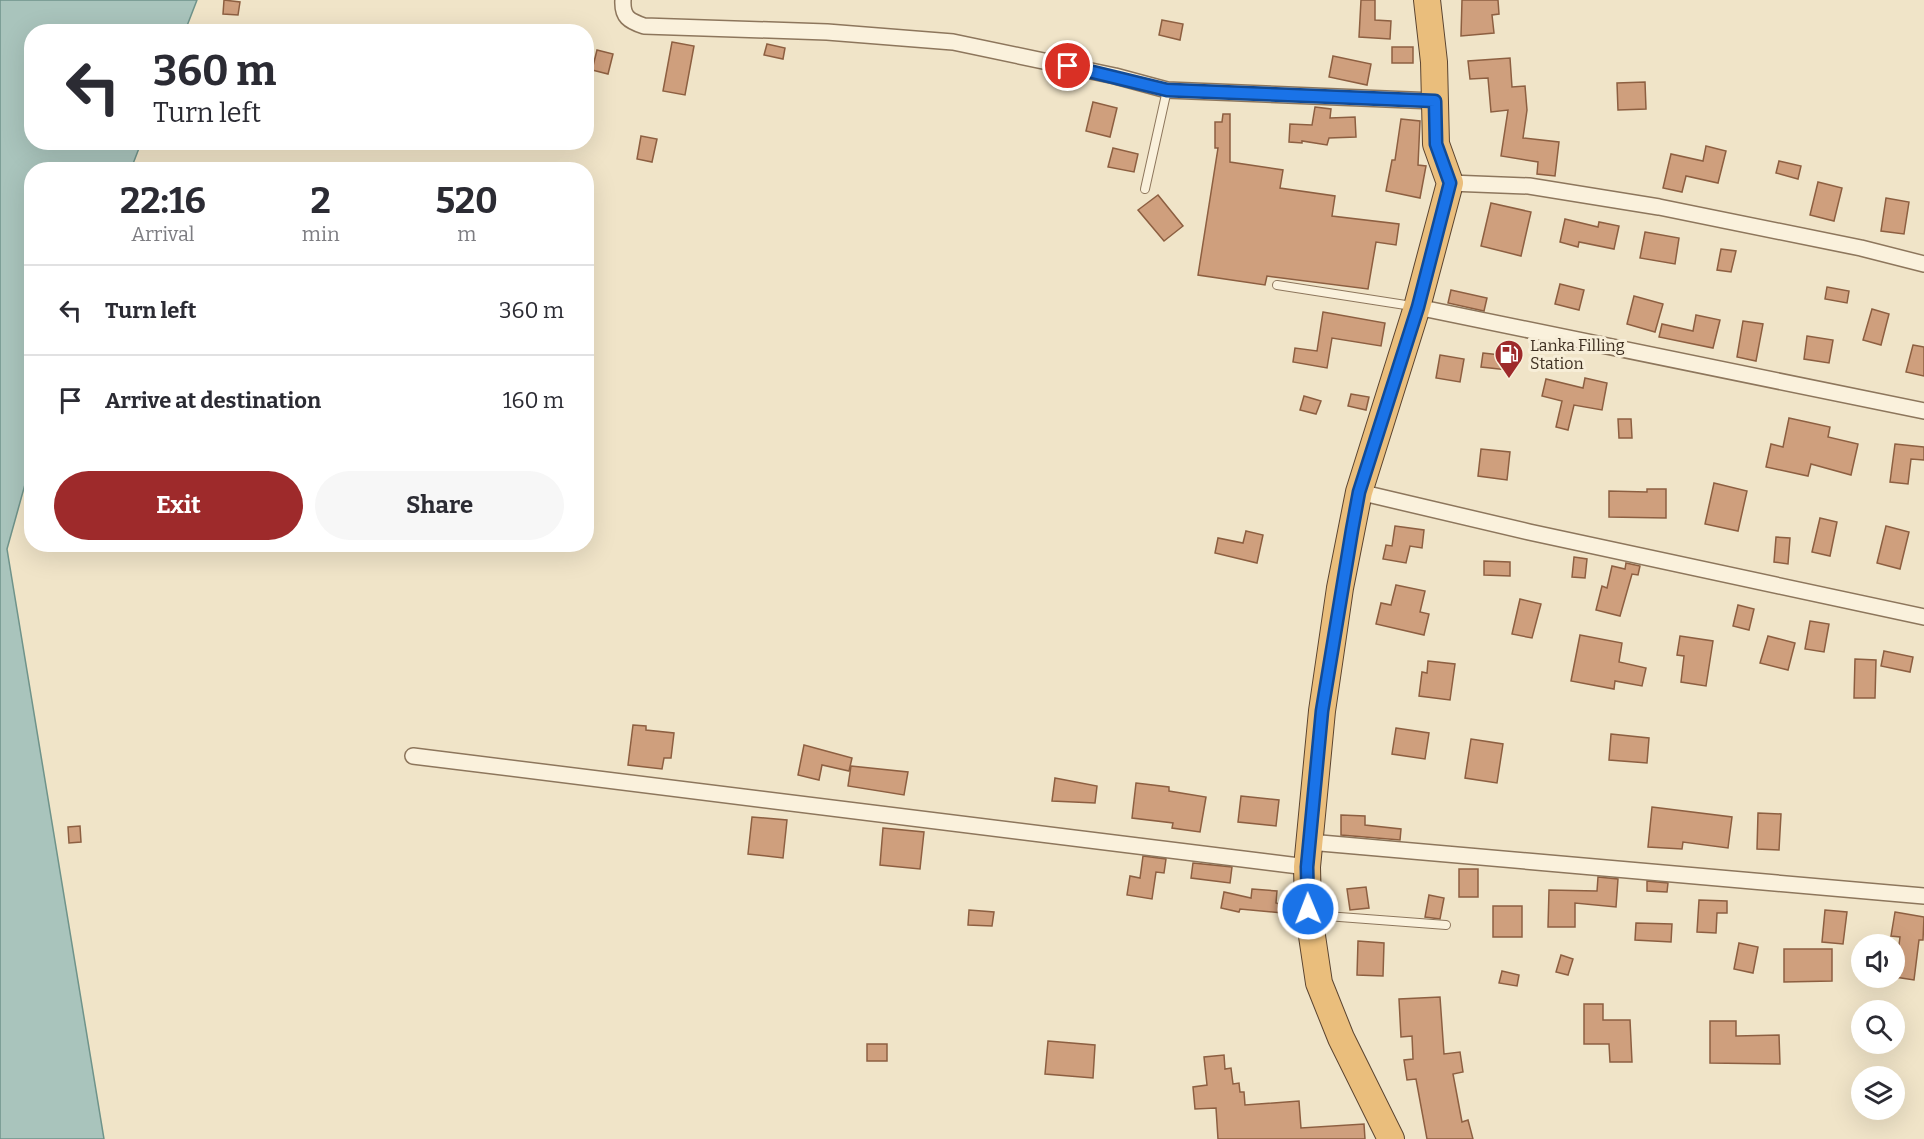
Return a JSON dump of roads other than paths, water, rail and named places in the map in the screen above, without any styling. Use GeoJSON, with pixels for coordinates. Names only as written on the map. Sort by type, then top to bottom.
{"type":"FeatureCollection","features":[{"type":"Feature","properties":{"kind":"highway"},"geometry":{"type":"LineString","coordinates":[[1392,1139],[1341,1038],[1319,983],[1309,914],[1308,854],[1322,711],[1340,588],[1359,492],[1418,307],[1450,183],[1436,144],[1434,62],[1427,0]]}},
{"type":"Feature","properties":{"kind":"street"},"geometry":{"type":"LineString","coordinates":[[623,0],[622,12],[629,21],[644,26],[827,32],[953,42],[1115,76],[1167,90],[1435,101]]}},
{"type":"Feature","properties":{"kind":"street"},"geometry":{"type":"LineString","coordinates":[[1450,183],[1529,186],[1659,207],[1861,248],[1924,264]]}},
{"type":"Feature","properties":{"kind":"street"},"geometry":{"type":"LineString","coordinates":[[1418,307],[1924,411]]}},
{"type":"Feature","properties":{"kind":"street"},"geometry":{"type":"LineString","coordinates":[[1359,492],[1540,534],[1924,617]]}},
{"type":"Feature","properties":{"kind":"street"},"geometry":{"type":"LineString","coordinates":[[413,756],[1308,854],[1924,896]]}},
{"type":"Feature","properties":{"kind":"lane"},"geometry":{"type":"LineString","coordinates":[[1145,189],[1167,90]]}},
{"type":"Feature","properties":{"kind":"lane"},"geometry":{"type":"LineString","coordinates":[[1277,285],[1418,307]]}},
{"type":"Feature","properties":{"kind":"lane"},"geometry":{"type":"LineString","coordinates":[[1309,914],[1446,925]]}},
{"type":"Feature","properties":{"kind":"water"},"geometry":{"type":"Polygon","coordinates":[[[0,0],[197,0],[188,24],[24,24],[24,150],[138,150],[134,162],[24,162],[24,488],[7,549],[104,1139],[0,1139],[0,0]]]}},
{"type":"Feature","properties":{"kind":"place","name":"Lanka Filling Station"},"geometry":{"type":"Point","coordinates":[1509,380]}}]}
